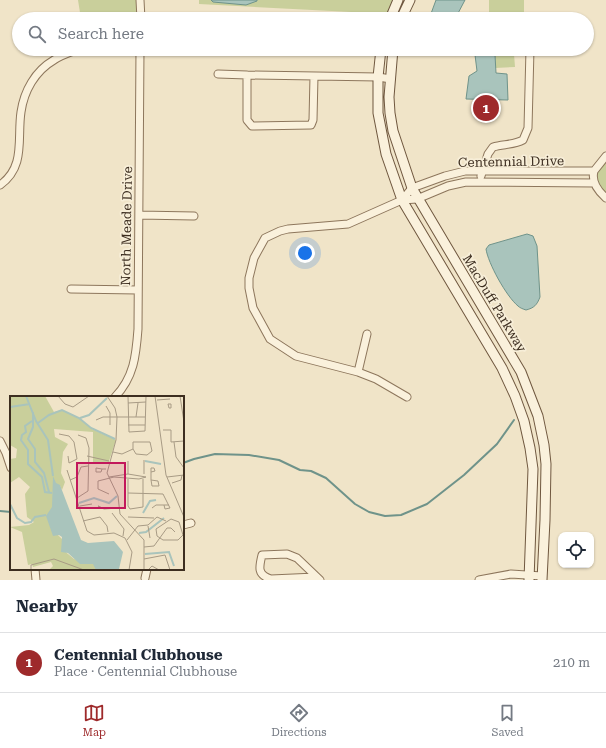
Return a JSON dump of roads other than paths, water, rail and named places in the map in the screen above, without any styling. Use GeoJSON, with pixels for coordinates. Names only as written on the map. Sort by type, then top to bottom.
{"type":"FeatureCollection","features":[{"type":"Feature","properties":{"kind":"street"},"geometry":{"type":"LineString","coordinates":[[140,0],[141,12]]}},
{"type":"Feature","properties":{"kind":"street"},"geometry":{"type":"LineString","coordinates":[[393,12],[398,0]]}},
{"type":"Feature","properties":{"kind":"street"},"geometry":{"type":"LineString","coordinates":[[404,12],[410,0]]}},
{"type":"Feature","properties":{"kind":"street"},"geometry":{"type":"LineString","coordinates":[[0,185],[13,172],[20,149],[21,113],[24,99],[32,81],[39,72],[54,60],[63,56]]}},
{"type":"Feature","properties":{"kind":"street","name":"North Meade Drive"},"geometry":{"type":"LineString","coordinates":[[116,396],[132,372],[136,357],[138,329],[140,56]]}},
{"type":"Feature","properties":{"kind":"street","name":"MacDuff Parkway"},"geometry":{"type":"LineString","coordinates":[[380,56],[378,77],[378,113],[380,132],[402,200],[502,368],[515,396],[524,421],[533,469],[529,577]]}},
{"type":"Feature","properties":{"kind":"street","name":"MacDuff Parkway"},"geometry":{"type":"LineString","coordinates":[[393,56],[390,113],[393,131],[412,188],[417,199],[521,372],[538,416],[546,464],[542,578]]}},
{"type":"Feature","properties":{"kind":"street"},"geometry":{"type":"LineString","coordinates":[[480,182],[481,172],[488,154],[493,147],[506,144],[515,144],[523,140],[528,128],[530,56]]}},
{"type":"Feature","properties":{"kind":"street"},"geometry":{"type":"LineString","coordinates":[[218,74],[378,77],[391,79]]}},
{"type":"Feature","properties":{"kind":"street"},"geometry":{"type":"LineString","coordinates":[[247,75],[247,120],[252,126],[310,125],[313,120],[314,76]]}},
{"type":"Feature","properties":{"kind":"street"},"geometry":{"type":"LineString","coordinates":[[606,156],[594,170],[594,183],[601,194],[606,198]]}},
{"type":"Feature","properties":{"kind":"street","name":"Centennial Drive"},"geometry":{"type":"LineString","coordinates":[[412,188],[445,176],[465,172],[577,172],[594,170]]}},
{"type":"Feature","properties":{"kind":"street","name":"Centennial Drive"},"geometry":{"type":"LineString","coordinates":[[402,200],[417,199],[448,186],[466,182],[594,183]]}},
{"type":"Feature","properties":{"kind":"street"},"geometry":{"type":"LineString","coordinates":[[407,397],[376,379],[358,372],[296,356],[270,339],[258,318],[250,299],[249,288],[251,267],[254,258],[265,238],[288,229],[348,224],[402,200],[412,188]]}},
{"type":"Feature","properties":{"kind":"street"},"geometry":{"type":"LineString","coordinates":[[139,215],[194,216]]}},
{"type":"Feature","properties":{"kind":"street"},"geometry":{"type":"LineString","coordinates":[[71,289],[138,290]]}},
{"type":"Feature","properties":{"kind":"street"},"geometry":{"type":"LineString","coordinates":[[358,372],[366,334]]}},
{"type":"Feature","properties":{"kind":"street"},"geometry":{"type":"LineString","coordinates":[[0,441],[9,452]]}},
{"type":"Feature","properties":{"kind":"street"},"geometry":{"type":"LineString","coordinates":[[184,525],[191,523]]}},
{"type":"Feature","properties":{"kind":"street"},"geometry":{"type":"LineString","coordinates":[[287,554],[297,558],[318,579],[271,579],[265,577],[262,574],[260,567],[262,555],[287,554]]}},
{"type":"Feature","properties":{"kind":"street"},"geometry":{"type":"LineString","coordinates":[[35,570],[36,580]]}},
{"type":"Feature","properties":{"kind":"street"},"geometry":{"type":"LineString","coordinates":[[145,578],[147,570]]}},
{"type":"Feature","properties":{"kind":"street"},"geometry":{"type":"LineString","coordinates":[[479,580],[511,574],[542,578]]}},
{"type":"Feature","properties":{"kind":"water"},"geometry":{"type":"Polygon","coordinates":[[[211,0],[257,1],[246,5],[213,2],[211,0]]]}},
{"type":"Feature","properties":{"kind":"water"},"geometry":{"type":"Polygon","coordinates":[[[436,0],[465,0],[459,12],[432,12],[436,0]]]}},
{"type":"Feature","properties":{"kind":"water"},"geometry":{"type":"Polygon","coordinates":[[[475,56],[495,56],[496,73],[507,74],[508,100],[466,99],[469,76],[477,71],[475,56]]]}},
{"type":"Feature","properties":{"kind":"water"},"geometry":{"type":"Polygon","coordinates":[[[527,234],[533,236],[537,246],[540,297],[535,306],[526,310],[518,306],[508,295],[494,271],[486,249],[489,245],[527,234]]]}},
{"type":"Feature","properties":{"kind":"waterway"},"geometry":{"type":"LineString","coordinates":[[184,463],[215,454],[249,455],[279,460],[300,470],[311,471],[326,478],[355,504],[369,512],[385,516],[401,515],[427,504],[464,475],[497,444],[514,420]]}},
{"type":"Feature","properties":{"kind":"waterway"},"geometry":{"type":"LineString","coordinates":[[0,511],[10,512]]}},
{"type":"Feature","properties":{"kind":"place","name":"Centennial Clubhouse"},"geometry":{"type":"Point","coordinates":[486,108]}}]}
